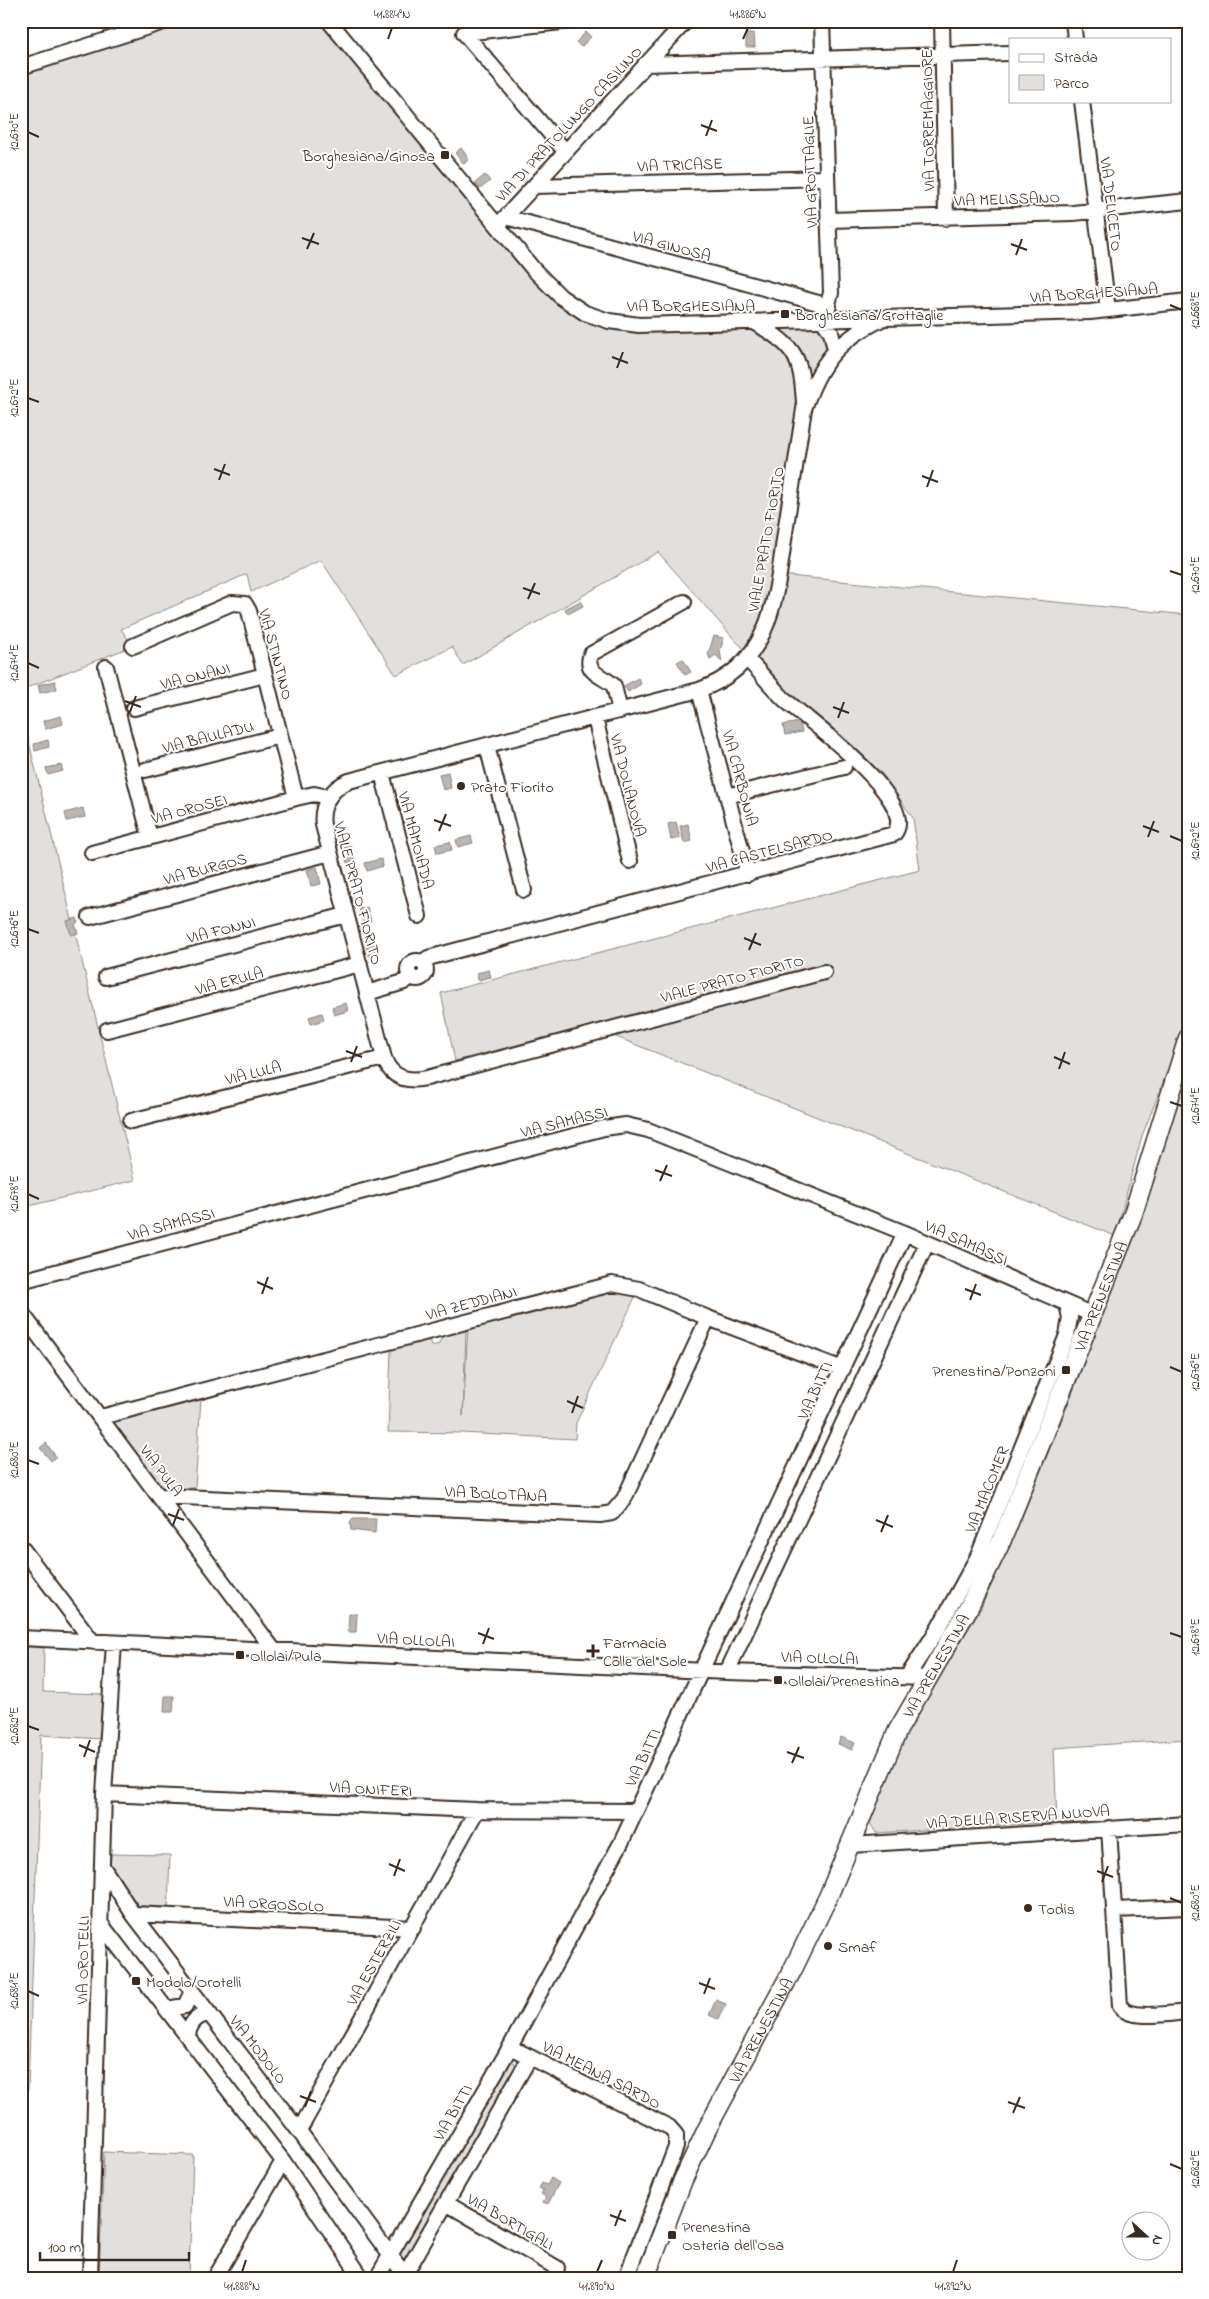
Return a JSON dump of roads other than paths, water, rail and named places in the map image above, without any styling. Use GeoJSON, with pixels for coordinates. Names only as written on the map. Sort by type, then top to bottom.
{"type":"FeatureCollection","features":[{"type":"Feature","properties":{"kind":"main road","name":"VIA PRENESTINA"},"geometry":{"type":"LineString","coordinates":[[645,2278],[683,2180],[706,2129],[806,1944],[851,1845],[895,1736],[968,1609],[995,1557],[1143,1186],[1173,1079],[1188,1038]]}},
{"type":"Feature","properties":{"kind":"street"},"geometry":{"type":"LineString","coordinates":[[21,67],[167,21]]}},
{"type":"Feature","properties":{"kind":"street","name":"VIA BORGHESIANA"},"geometry":{"type":"LineString","coordinates":[[329,21],[501,222],[551,287],[574,307],[593,316],[613,322],[639,325],[801,322],[1108,310],[1188,301]]}},
{"type":"Feature","properties":{"kind":"street"},"geometry":{"type":"LineString","coordinates":[[565,151],[464,33],[570,21]]}},
{"type":"Feature","properties":{"kind":"street","name":"VIA DI PRATOLUNGO CASILINO"},"geometry":{"type":"LineString","coordinates":[[501,222],[686,21]]}},
{"type":"Feature","properties":{"kind":"street","name":"VIA GROTTAGLIE"},"geometry":{"type":"LineString","coordinates":[[822,21],[831,293],[829,306],[823,321]]}},
{"type":"Feature","properties":{"kind":"street","name":"VIA TORREMAGGIORE"},"geometry":{"type":"LineString","coordinates":[[942,21],[946,218]]}},
{"type":"Feature","properties":{"kind":"street"},"geometry":{"type":"LineString","coordinates":[[1073,21],[1075,38]]}},
{"type":"Feature","properties":{"kind":"street"},"geometry":{"type":"LineString","coordinates":[[645,64],[1009,53]]}},
{"type":"Feature","properties":{"kind":"street","name":"VIA DELICETO"},"geometry":{"type":"LineString","coordinates":[[1082,102],[1108,310]]}},
{"type":"Feature","properties":{"kind":"street","name":"VIA TRICASE"},"geometry":{"type":"LineString","coordinates":[[534,186],[826,178]]}},
{"type":"Feature","properties":{"kind":"street","name":"VIA MELISSANO"},"geometry":{"type":"LineString","coordinates":[[828,220],[946,218],[1095,212],[1188,201]]}},
{"type":"Feature","properties":{"kind":"street","name":"VIA GINOSA"},"geometry":{"type":"LineString","coordinates":[[501,222],[829,306]]}},
{"type":"Feature","properties":{"kind":"street","name":"VIALE PRATO FIORITO"},"geometry":{"type":"LineString","coordinates":[[824,972],[427,1078],[410,1080],[399,1077],[389,1069],[384,1058],[322,820],[329,797],[347,782],[700,690],[725,679],[747,659],[764,633],[773,606],[804,409],[818,374],[835,350],[856,333],[882,319]]}},
{"type":"Feature","properties":{"kind":"street"},"geometry":{"type":"LineString","coordinates":[[823,321],[831,332],[835,350]]}},
{"type":"Feature","properties":{"kind":"street"},"geometry":{"type":"LineString","coordinates":[[791,349],[792,338],[801,322]]}},
{"type":"Feature","properties":{"kind":"street","name":"VIALE PRATO FIORITO"},"geometry":{"type":"LineString","coordinates":[[756,323],[783,340],[791,349],[801,371],[804,409]]}},
{"type":"Feature","properties":{"kind":"street","name":"VIA STINTINO"},"geometry":{"type":"LineString","coordinates":[[133,646],[240,602],[245,604],[249,611],[296,798]]}},
{"type":"Feature","properties":{"kind":"street"},"geometry":{"type":"LineString","coordinates":[[620,711],[614,686],[598,676],[592,669],[589,659],[591,654],[684,602]]}},
{"type":"Feature","properties":{"kind":"street","name":"VIA CASTELSARDO"},"geometry":{"type":"LineString","coordinates":[[367,993],[404,982],[411,977],[407,970],[410,963],[416,960],[423,963],[428,958],[889,837],[896,832],[900,821],[896,810],[870,774],[784,698],[747,659]]}},
{"type":"Feature","properties":{"kind":"street"},"geometry":{"type":"LineString","coordinates":[[106,667],[150,837]]}},
{"type":"Feature","properties":{"kind":"street","name":"VIA ONANI"},"geometry":{"type":"LineString","coordinates":[[134,708],[265,675]]}},
{"type":"Feature","properties":{"kind":"street","name":"VIA CARBONIA"},"geometry":{"type":"LineString","coordinates":[[700,690],[748,874]]}},
{"type":"Feature","properties":{"kind":"street","name":"VIA DOLIANOVA"},"geometry":{"type":"LineString","coordinates":[[595,718],[630,861]]}},
{"type":"Feature","properties":{"kind":"street","name":"VIA BAULADU"},"geometry":{"type":"LineString","coordinates":[[145,770],[280,736]]}},
{"type":"Feature","properties":{"kind":"street"},"geometry":{"type":"LineString","coordinates":[[487,746],[524,890]]}},
{"type":"Feature","properties":{"kind":"street"},"geometry":{"type":"LineString","coordinates":[[728,796],[844,766]]}},
{"type":"Feature","properties":{"kind":"street","name":"VIA MAMOIADA"},"geometry":{"type":"LineString","coordinates":[[382,773],[419,916]]}},
{"type":"Feature","properties":{"kind":"street"},"geometry":{"type":"LineString","coordinates":[[296,798],[314,794],[329,797]]}},
{"type":"Feature","properties":{"kind":"street","name":"VIA OROSEI"},"geometry":{"type":"LineString","coordinates":[[92,853],[296,798]]}},
{"type":"Feature","properties":{"kind":"street","name":"VIA BURGOS"},"geometry":{"type":"LineString","coordinates":[[90,917],[330,853]]}},
{"type":"Feature","properties":{"kind":"street","name":"VIA FONNI"},"geometry":{"type":"LineString","coordinates":[[106,977],[346,915]]}},
{"type":"Feature","properties":{"kind":"street","name":"VIA ERULA"},"geometry":{"type":"LineString","coordinates":[[107,1030],[360,964]]}},
{"type":"Feature","properties":{"kind":"street","name":"VIA LULA"},"geometry":{"type":"LineString","coordinates":[[131,1121],[384,1058]]}},
{"type":"Feature","properties":{"kind":"street","name":"VIA SAMASSI"},"geometry":{"type":"LineString","coordinates":[[21,1281],[604,1128],[626,1125],[648,1130],[905,1233],[1093,1315]]}},
{"type":"Feature","properties":{"kind":"street","name":"VIA BITTI"},"geometry":{"type":"LineString","coordinates":[[377,2278],[510,2047],[601,1881],[636,1811],[905,1233]]}},
{"type":"Feature","properties":{"kind":"street"},"geometry":{"type":"LineString","coordinates":[[727,1672],[927,1243]]}},
{"type":"Feature","properties":{"kind":"street","name":"VIA ZEDDIANI"},"geometry":{"type":"LineString","coordinates":[[101,1417],[608,1285],[621,1284],[636,1288],[708,1318],[843,1368]]}},
{"type":"Feature","properties":{"kind":"street","name":"VIA MACOMER"},"geometry":{"type":"LineString","coordinates":[[907,1677],[951,1607],[986,1537],[1069,1330],[1070,1318],[1067,1304]]}},
{"type":"Feature","properties":{"kind":"street","name":"VIA PULA"},"geometry":{"type":"LineString","coordinates":[[21,1312],[273,1649]]}},
{"type":"Feature","properties":{"kind":"street","name":"VIA BOLOTANA"},"geometry":{"type":"LineString","coordinates":[[160,1496],[600,1515],[612,1513],[624,1499],[708,1318]]}},
{"type":"Feature","properties":{"kind":"street"},"geometry":{"type":"LineString","coordinates":[[21,1547],[93,1642]]}},
{"type":"Feature","properties":{"kind":"street","name":"VIA OLLOLAI"},"geometry":{"type":"LineString","coordinates":[[21,1638],[727,1672],[928,1678]]}},
{"type":"Feature","properties":{"kind":"street","name":"VIA OROTELLI"},"geometry":{"type":"LineString","coordinates":[[90,2278],[104,1794],[114,1643]]}},
{"type":"Feature","properties":{"kind":"street","name":"VIA ONIFERI"},"geometry":{"type":"LineString","coordinates":[[104,1794],[477,1810],[636,1811]]}},
{"type":"Feature","properties":{"kind":"street","name":"VIA ESTERZILI"},"geometry":{"type":"LineString","coordinates":[[299,2131],[477,1810]]}},
{"type":"Feature","properties":{"kind":"street","name":"VIA DELLA RISERVA NUOVA"},"geometry":{"type":"LineString","coordinates":[[851,1845],[1188,1824]]}},
{"type":"Feature","properties":{"kind":"street"},"geometry":{"type":"LineString","coordinates":[[1109,1828],[1119,1999],[1124,2011],[1137,2015],[1188,2012]]}},
{"type":"Feature","properties":{"kind":"street","name":"VIA MODOLO"},"geometry":{"type":"LineString","coordinates":[[102,1866],[133,1914],[299,2131],[405,2277]]}},
{"type":"Feature","properties":{"kind":"street"},"geometry":{"type":"LineString","coordinates":[[1114,1910],[1188,1907]]}},
{"type":"Feature","properties":{"kind":"street","name":"VIA ORGOSOLO"},"geometry":{"type":"LineString","coordinates":[[133,1914],[413,1928]]}},
{"type":"Feature","properties":{"kind":"street"},"geometry":{"type":"LineString","coordinates":[[101,1924],[283,2161],[362,2278]]}},
{"type":"Feature","properties":{"kind":"street"},"geometry":{"type":"LineString","coordinates":[[166,2009],[185,2006],[192,1991]]}},
{"type":"Feature","properties":{"kind":"street"},"geometry":{"type":"LineString","coordinates":[[188,2037],[190,2028],[195,2020],[203,2015],[210,2014]]}},
{"type":"Feature","properties":{"kind":"street","name":"VIA MEANA SARDO"},"geometry":{"type":"LineString","coordinates":[[510,2047],[668,2127],[676,2135],[676,2147],[626,2278]]}},
{"type":"Feature","properties":{"kind":"street"},"geometry":{"type":"LineString","coordinates":[[405,2277],[530,2057]]}},
{"type":"Feature","properties":{"kind":"street"},"geometry":{"type":"LineString","coordinates":[[215,2278],[283,2161]]}},
{"type":"Feature","properties":{"kind":"street","name":"VIA BORTIGALI"},"geometry":{"type":"LineString","coordinates":[[446,2203],[557,2268]]}},
{"type":"Feature","properties":{"kind":"place","name":"Borghesiana/Ginosa"},"geometry":{"type":"Point","coordinates":[445,155]}},
{"type":"Feature","properties":{"kind":"place","name":"Borghesiana/Grottaglie"},"geometry":{"type":"Point","coordinates":[785,314]}},
{"type":"Feature","properties":{"kind":"place","name":"Prato Fiorito"},"geometry":{"type":"Point","coordinates":[461,786]}},
{"type":"Feature","properties":{"kind":"place","name":"Prenestina/Ponzoni"},"geometry":{"type":"Point","coordinates":[1066,1370]}},
{"type":"Feature","properties":{"kind":"place","name":"Farmacia Colle del Sole"},"geometry":{"type":"Point","coordinates":[593,1651]}},
{"type":"Feature","properties":{"kind":"place","name":"Ollolai/Pula"},"geometry":{"type":"Point","coordinates":[240,1655]}},
{"type":"Feature","properties":{"kind":"place","name":"Ollolai/Prenestina"},"geometry":{"type":"Point","coordinates":[778,1680]}},
{"type":"Feature","properties":{"kind":"place","name":"Todis"},"geometry":{"type":"Point","coordinates":[1028,1908]}},
{"type":"Feature","properties":{"kind":"place","name":"Smaf"},"geometry":{"type":"Point","coordinates":[828,1946]}},
{"type":"Feature","properties":{"kind":"place","name":"Modolo/Orotelli"},"geometry":{"type":"Point","coordinates":[136,1981]}},
{"type":"Feature","properties":{"kind":"place","name":"Prenestina Osteria dell'Osa"},"geometry":{"type":"Point","coordinates":[672,2235]}}]}
